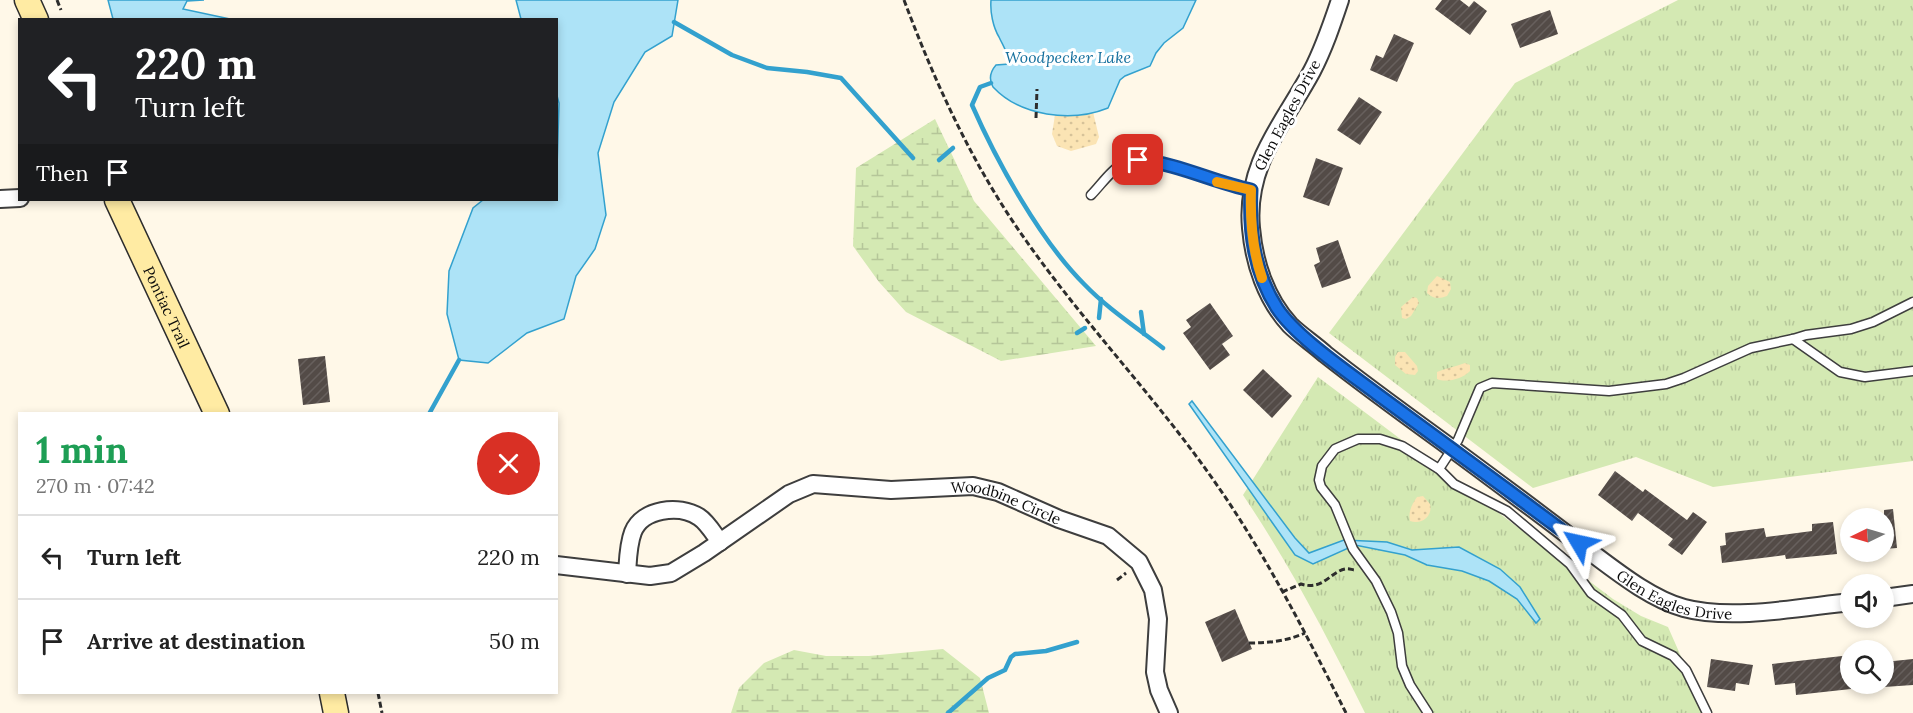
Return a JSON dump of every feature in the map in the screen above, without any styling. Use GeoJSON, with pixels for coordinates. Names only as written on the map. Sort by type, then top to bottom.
{"type":"FeatureCollection","features":[{"type":"Feature","properties":{"kind":"main road"},"geometry":{"type":"LineString","coordinates":[[27,0],[35,18]]}},
{"type":"Feature","properties":{"kind":"main road","name":"Pontiac Trail"},"geometry":{"type":"LineString","coordinates":[[117,201],[216,412]]}},
{"type":"Feature","properties":{"kind":"main road"},"geometry":{"type":"LineString","coordinates":[[332,694],[336,713]]}},
{"type":"Feature","properties":{"kind":"street","name":"Glen Eagles Drive"},"geometry":{"type":"LineString","coordinates":[[1340,0],[1313,69],[1273,135],[1261,160],[1251,190],[1250,226],[1254,257],[1277,309],[1291,326],[1452,449],[1615,569],[1659,598],[1685,608],[1744,612],[1840,603]]}},
{"type":"Feature","properties":{"kind":"street"},"geometry":{"type":"LineString","coordinates":[[0,199],[18,198]]}},
{"type":"Feature","properties":{"kind":"street","name":"Woodbine Circle"},"geometry":{"type":"LineString","coordinates":[[558,564],[650,576],[671,573],[789,494],[813,484],[891,490],[973,486],[998,492],[1059,519],[1108,536],[1139,562],[1153,590],[1158,619],[1155,672],[1159,690],[1169,713]]}},
{"type":"Feature","properties":{"kind":"street"},"geometry":{"type":"LineString","coordinates":[[627,574],[633,530],[643,517],[663,511],[680,511],[699,516],[720,542]]}},
{"type":"Feature","properties":{"kind":"street"},"geometry":{"type":"LineString","coordinates":[[1894,597],[1913,594]]}},
{"type":"Feature","properties":{"kind":"lane"},"geometry":{"type":"LineString","coordinates":[[1091,195],[1113,171],[1123,164],[1138,160],[1158,162],[1228,185],[1251,190]]}},
{"type":"Feature","properties":{"kind":"lane"},"geometry":{"type":"LineString","coordinates":[[1439,469],[1452,449],[1480,388],[1486,384],[1609,391],[1666,384],[1751,348],[1873,322],[1913,302]]}},
{"type":"Feature","properties":{"kind":"lane"},"geometry":{"type":"LineString","coordinates":[[1793,339],[1840,372],[1865,377],[1913,371]]}},
{"type":"Feature","properties":{"kind":"lane"},"geometry":{"type":"LineString","coordinates":[[1428,713],[1410,685],[1402,666],[1398,633],[1391,612],[1376,582],[1353,549],[1335,505],[1318,480],[1322,466],[1335,449],[1358,439],[1380,439],[1402,446],[1439,469],[1454,484],[1507,511],[1570,564],[1591,593],[1622,615],[1642,641],[1673,656],[1686,670],[1707,713]]}},
{"type":"Feature","properties":{"kind":"path"},"geometry":{"type":"LineString","coordinates":[[57,0],[61,10]]}},
{"type":"Feature","properties":{"kind":"path"},"geometry":{"type":"LineString","coordinates":[[904,0],[943,95],[995,194],[1027,243],[1180,435],[1218,487],[1282,592],[1346,713]]}},
{"type":"Feature","properties":{"kind":"path"},"geometry":{"type":"LineString","coordinates":[[1035,118],[1037,89]]}},
{"type":"Feature","properties":{"kind":"path"},"geometry":{"type":"LineString","coordinates":[[1282,592],[1301,584],[1308,586],[1325,582],[1345,569],[1355,570],[1376,582]]}},
{"type":"Feature","properties":{"kind":"path"},"geometry":{"type":"LineString","coordinates":[[1249,642],[1266,643],[1290,640],[1305,633]]}},
{"type":"Feature","properties":{"kind":"path"},"geometry":{"type":"LineString","coordinates":[[378,694],[382,713]]}},
{"type":"Feature","properties":{"kind":"green space"},"geometry":{"type":"Polygon","coordinates":[[[1678,0],[1913,0],[1913,461],[1713,487],[1636,457],[1533,488],[1329,333],[1515,83],[1678,0]]]}},
{"type":"Feature","properties":{"kind":"green space"},"geometry":{"type":"Polygon","coordinates":[[[935,119],[974,201],[1096,346],[1001,361],[906,312],[879,282],[853,246],[856,168],[935,119]]]}},
{"type":"Feature","properties":{"kind":"green space"},"geometry":{"type":"Polygon","coordinates":[[[1318,377],[1613,599],[1641,616],[1668,627],[1706,713],[1365,713],[1308,602],[1243,495],[1318,377]]]}},
{"type":"Feature","properties":{"kind":"green space"},"geometry":{"type":"Polygon","coordinates":[[[943,649],[980,678],[989,713],[731,713],[739,688],[764,663],[794,650],[826,656],[869,656],[943,649]]]}},
{"type":"Feature","properties":{"kind":"sand"},"geometry":{"type":"Polygon","coordinates":[[[1093,112],[1099,137],[1096,144],[1071,151],[1057,146],[1052,134],[1055,115],[1093,112]]]}},
{"type":"Feature","properties":{"kind":"sand"},"geometry":{"type":"Polygon","coordinates":[[[1437,276],[1450,282],[1451,289],[1447,296],[1441,298],[1427,293],[1428,286],[1437,276]]]}},
{"type":"Feature","properties":{"kind":"sand"},"geometry":{"type":"Polygon","coordinates":[[[1413,297],[1417,298],[1419,303],[1411,316],[1406,319],[1402,318],[1401,307],[1413,297]]]}},
{"type":"Feature","properties":{"kind":"sand"},"geometry":{"type":"Polygon","coordinates":[[[1398,352],[1405,352],[1417,366],[1418,371],[1415,375],[1406,374],[1395,365],[1398,352]]]}},
{"type":"Feature","properties":{"kind":"sand"},"geometry":{"type":"Polygon","coordinates":[[[1465,363],[1470,365],[1470,371],[1463,376],[1450,380],[1437,379],[1437,372],[1465,363]]]}},
{"type":"Feature","properties":{"kind":"sand"},"geometry":{"type":"Polygon","coordinates":[[[1423,496],[1430,504],[1428,516],[1419,522],[1410,521],[1410,511],[1414,502],[1417,497],[1423,496]]]}},
{"type":"Feature","properties":{"kind":"water"},"geometry":{"type":"Polygon","coordinates":[[[108,0],[204,0],[187,1],[183,9],[225,18],[113,18],[108,0]]]}},
{"type":"Feature","properties":{"kind":"water"},"geometry":{"type":"Polygon","coordinates":[[[516,0],[678,0],[672,36],[645,52],[614,102],[598,153],[606,215],[595,249],[576,276],[564,319],[527,333],[488,363],[459,360],[447,314],[449,271],[473,208],[482,201],[558,201],[558,18],[521,18],[516,0]]]}},
{"type":"Feature","properties":{"kind":"water","name":"Woodpecker Lake"},"geometry":{"type":"Polygon","coordinates":[[[991,0],[1196,0],[1183,28],[1164,43],[1150,66],[1120,80],[1108,108],[1094,113],[1062,116],[1017,105],[993,87],[992,70],[996,65],[1009,64],[1009,60],[994,24],[991,0]]]}},
{"type":"Feature","properties":{"kind":"water"},"geometry":{"type":"Polygon","coordinates":[[[1192,401],[1295,538],[1309,553],[1344,540],[1387,542],[1412,550],[1459,547],[1500,569],[1520,587],[1540,619],[1536,623],[1517,599],[1489,581],[1462,571],[1427,565],[1405,555],[1355,545],[1313,564],[1295,555],[1189,404],[1192,401]]]}},
{"type":"Feature","properties":{"kind":"building"},"geometry":{"type":"Polygon","coordinates":[[[1442,0],[1460,0],[1469,7],[1474,1],[1487,11],[1470,35],[1435,9],[1442,0]]]}},
{"type":"Feature","properties":{"kind":"building"},"geometry":{"type":"Polygon","coordinates":[[[1550,10],[1558,34],[1520,48],[1511,24],[1550,10]]]}},
{"type":"Feature","properties":{"kind":"building"},"geometry":{"type":"Polygon","coordinates":[[[1394,34],[1414,43],[1397,82],[1370,70],[1376,55],[1383,58],[1394,34]]]}},
{"type":"Feature","properties":{"kind":"building"},"geometry":{"type":"Polygon","coordinates":[[[1359,97],[1382,112],[1360,145],[1337,130],[1359,97]]]}},
{"type":"Feature","properties":{"kind":"building"},"geometry":{"type":"Polygon","coordinates":[[[1316,158],[1343,168],[1329,206],[1303,197],[1316,158]]]}},
{"type":"Feature","properties":{"kind":"building"},"geometry":{"type":"Polygon","coordinates":[[[1338,240],[1351,278],[1322,288],[1314,265],[1320,262],[1316,248],[1338,240]]]}},
{"type":"Feature","properties":{"kind":"building"},"geometry":{"type":"Polygon","coordinates":[[[1210,303],[1233,336],[1222,344],[1230,355],[1210,370],[1183,333],[1191,327],[1186,320],[1210,303]]]}},
{"type":"Feature","properties":{"kind":"building"},"geometry":{"type":"Polygon","coordinates":[[[325,356],[330,402],[303,405],[298,359],[325,356]]]}},
{"type":"Feature","properties":{"kind":"building"},"geometry":{"type":"Polygon","coordinates":[[[1263,369],[1292,396],[1272,418],[1243,390],[1263,369]]]}},
{"type":"Feature","properties":{"kind":"building"},"geometry":{"type":"Polygon","coordinates":[[[1615,471],[1643,492],[1645,489],[1687,520],[1693,512],[1707,522],[1682,555],[1668,545],[1673,539],[1638,513],[1632,521],[1598,495],[1615,471]]]}},
{"type":"Feature","properties":{"kind":"building"},"geometry":{"type":"Polygon","coordinates":[[[1894,519],[1897,548],[1894,548],[1894,519]]]}},
{"type":"Feature","properties":{"kind":"building"},"geometry":{"type":"Polygon","coordinates":[[[1833,522],[1837,554],[1786,559],[1785,555],[1722,563],[1720,546],[1726,545],[1725,533],[1764,528],[1766,537],[1812,531],[1812,524],[1833,522]]]}},
{"type":"Feature","properties":{"kind":"building"},"geometry":{"type":"Polygon","coordinates":[[[1235,609],[1252,649],[1222,662],[1205,622],[1235,609]]]}},
{"type":"Feature","properties":{"kind":"building"},"geometry":{"type":"Polygon","coordinates":[[[1840,656],[1840,690],[1796,695],[1795,683],[1775,685],[1772,664],[1840,656]]]}},
{"type":"Feature","properties":{"kind":"building"},"geometry":{"type":"Polygon","coordinates":[[[1711,659],[1753,665],[1749,685],[1736,683],[1735,691],[1707,687],[1711,659]]]}},
{"type":"Feature","properties":{"kind":"building"},"geometry":{"type":"Polygon","coordinates":[[[1913,659],[1913,685],[1894,686],[1894,661],[1913,659]]]}},
{"type":"Feature","properties":{"kind":"waterway"},"geometry":{"type":"LineString","coordinates":[[674,22],[732,55],[767,68],[841,78],[913,158]]}},
{"type":"Feature","properties":{"kind":"waterway"},"geometry":{"type":"LineString","coordinates":[[991,83],[980,87],[972,105],[1007,175],[1036,223],[1068,266],[1093,293],[1163,348]]}},
{"type":"Feature","properties":{"kind":"waterway"},"geometry":{"type":"LineString","coordinates":[[939,160],[953,148]]}},
{"type":"Feature","properties":{"kind":"waterway"},"geometry":{"type":"LineString","coordinates":[[1099,318],[1101,299]]}},
{"type":"Feature","properties":{"kind":"waterway"},"geometry":{"type":"LineString","coordinates":[[1141,312],[1144,334]]}},
{"type":"Feature","properties":{"kind":"waterway"},"geometry":{"type":"LineString","coordinates":[[1077,333],[1085,328]]}},
{"type":"Feature","properties":{"kind":"waterway"},"geometry":{"type":"LineString","coordinates":[[430,412],[459,360]]}},
{"type":"Feature","properties":{"kind":"waterway"},"geometry":{"type":"LineString","coordinates":[[948,713],[988,678],[1005,670],[1011,657],[1015,654],[1046,651],[1077,642]]}},
{"type":"Feature","properties":{"kind":"slow traffic"},"geometry":{"type":"LineString","coordinates":[[1217,182],[1251,190],[1250,226],[1254,257],[1262,278]]}},
{"type":"Feature","properties":{"kind":"route"},"geometry":{"type":"LineString","coordinates":[[1138,160],[1158,162],[1228,185],[1251,190],[1250,226],[1254,257],[1277,309],[1291,326],[1347,371],[1579,543]]}}]}
